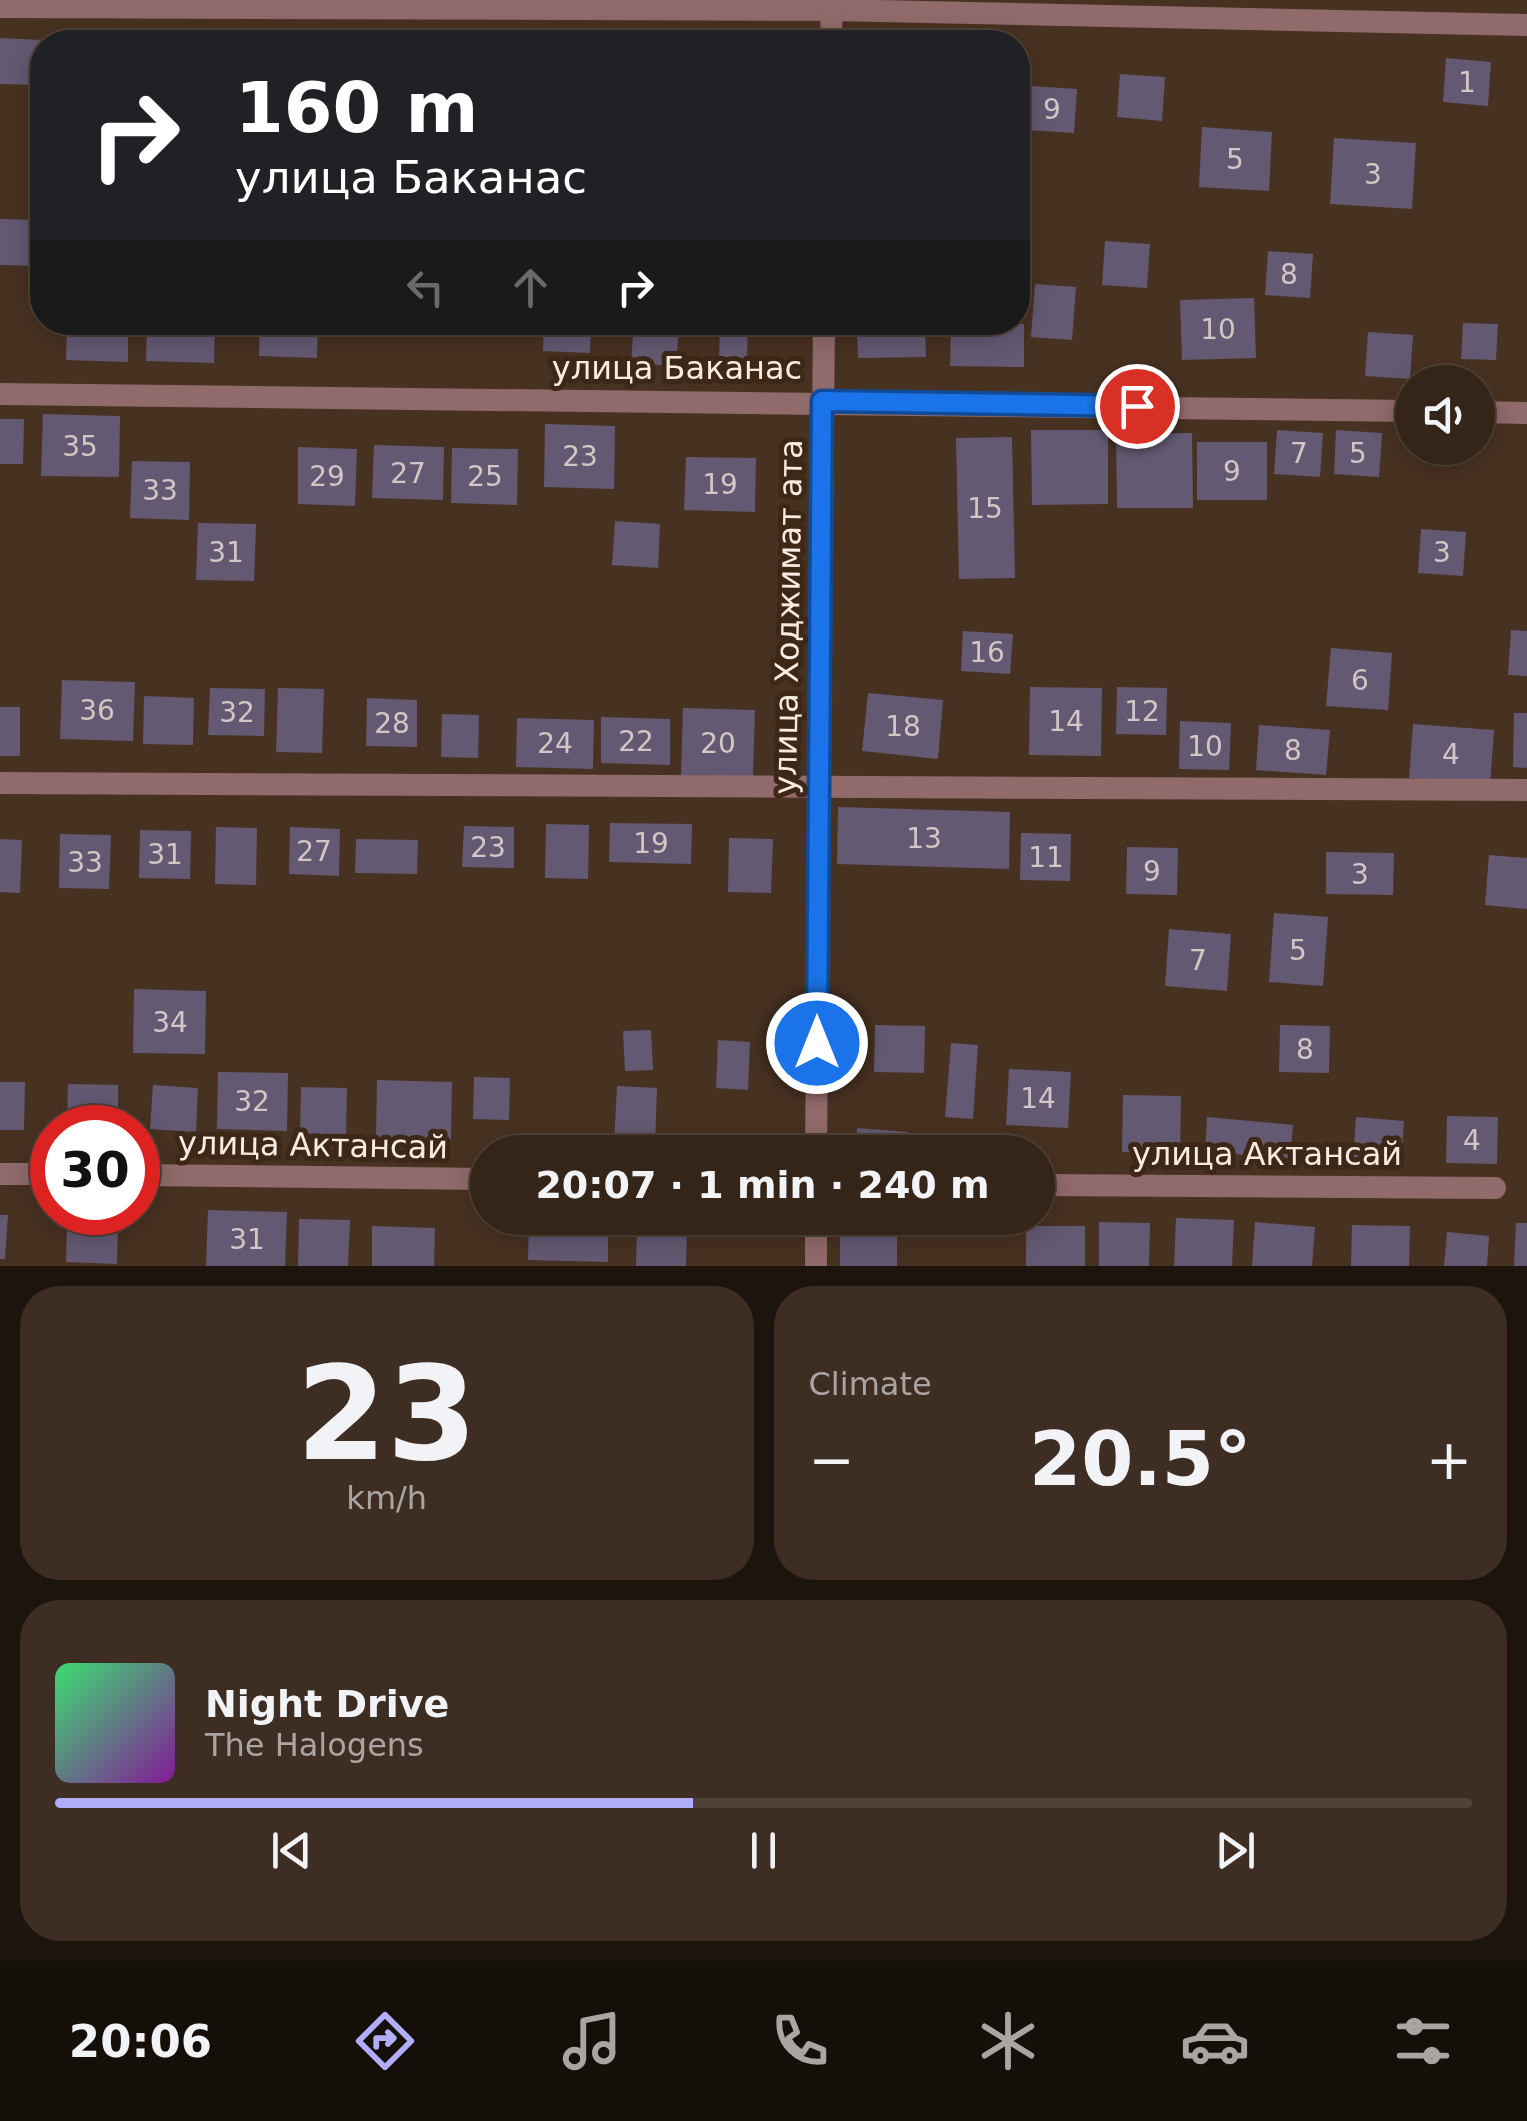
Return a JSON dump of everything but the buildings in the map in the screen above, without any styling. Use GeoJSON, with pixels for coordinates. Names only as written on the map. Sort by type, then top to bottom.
{"type":"FeatureCollection","features":[{"type":"Feature","properties":{"kind":"street"},"geometry":{"type":"LineString","coordinates":[[0,7],[832,5],[1527,25]]}},
{"type":"Feature","properties":{"kind":"street","name":"улица Ходжимат ата"},"geometry":{"type":"LineString","coordinates":[[816,1135],[824,335]]}},
{"type":"Feature","properties":{"kind":"street","name":"улица Баканас"},"geometry":{"type":"LineString","coordinates":[[0,394],[1395,411]]}},
{"type":"Feature","properties":{"kind":"street"},"geometry":{"type":"LineString","coordinates":[[1495,412],[1527,413]]}},
{"type":"Feature","properties":{"kind":"street"},"geometry":{"type":"LineString","coordinates":[[0,783],[1527,790]]}},
{"type":"Feature","properties":{"kind":"street"},"geometry":{"type":"LineString","coordinates":[[0,1174],[30,1174]]}},
{"type":"Feature","properties":{"kind":"street","name":"улица Актансай"},"geometry":{"type":"LineString","coordinates":[[160,1175],[470,1180]]}},
{"type":"Feature","properties":{"kind":"street","name":"улица Актансай"},"geometry":{"type":"LineString","coordinates":[[1055,1185],[1495,1188]]}},
{"type":"Feature","properties":{"kind":"street"},"geometry":{"type":"LineString","coordinates":[[816,1235],[816,1266]]}},
{"type":"Feature","properties":{"kind":"route"},"geometry":{"type":"LineString","coordinates":[[817,1043],[822,401],[1137,406]]}}]}
